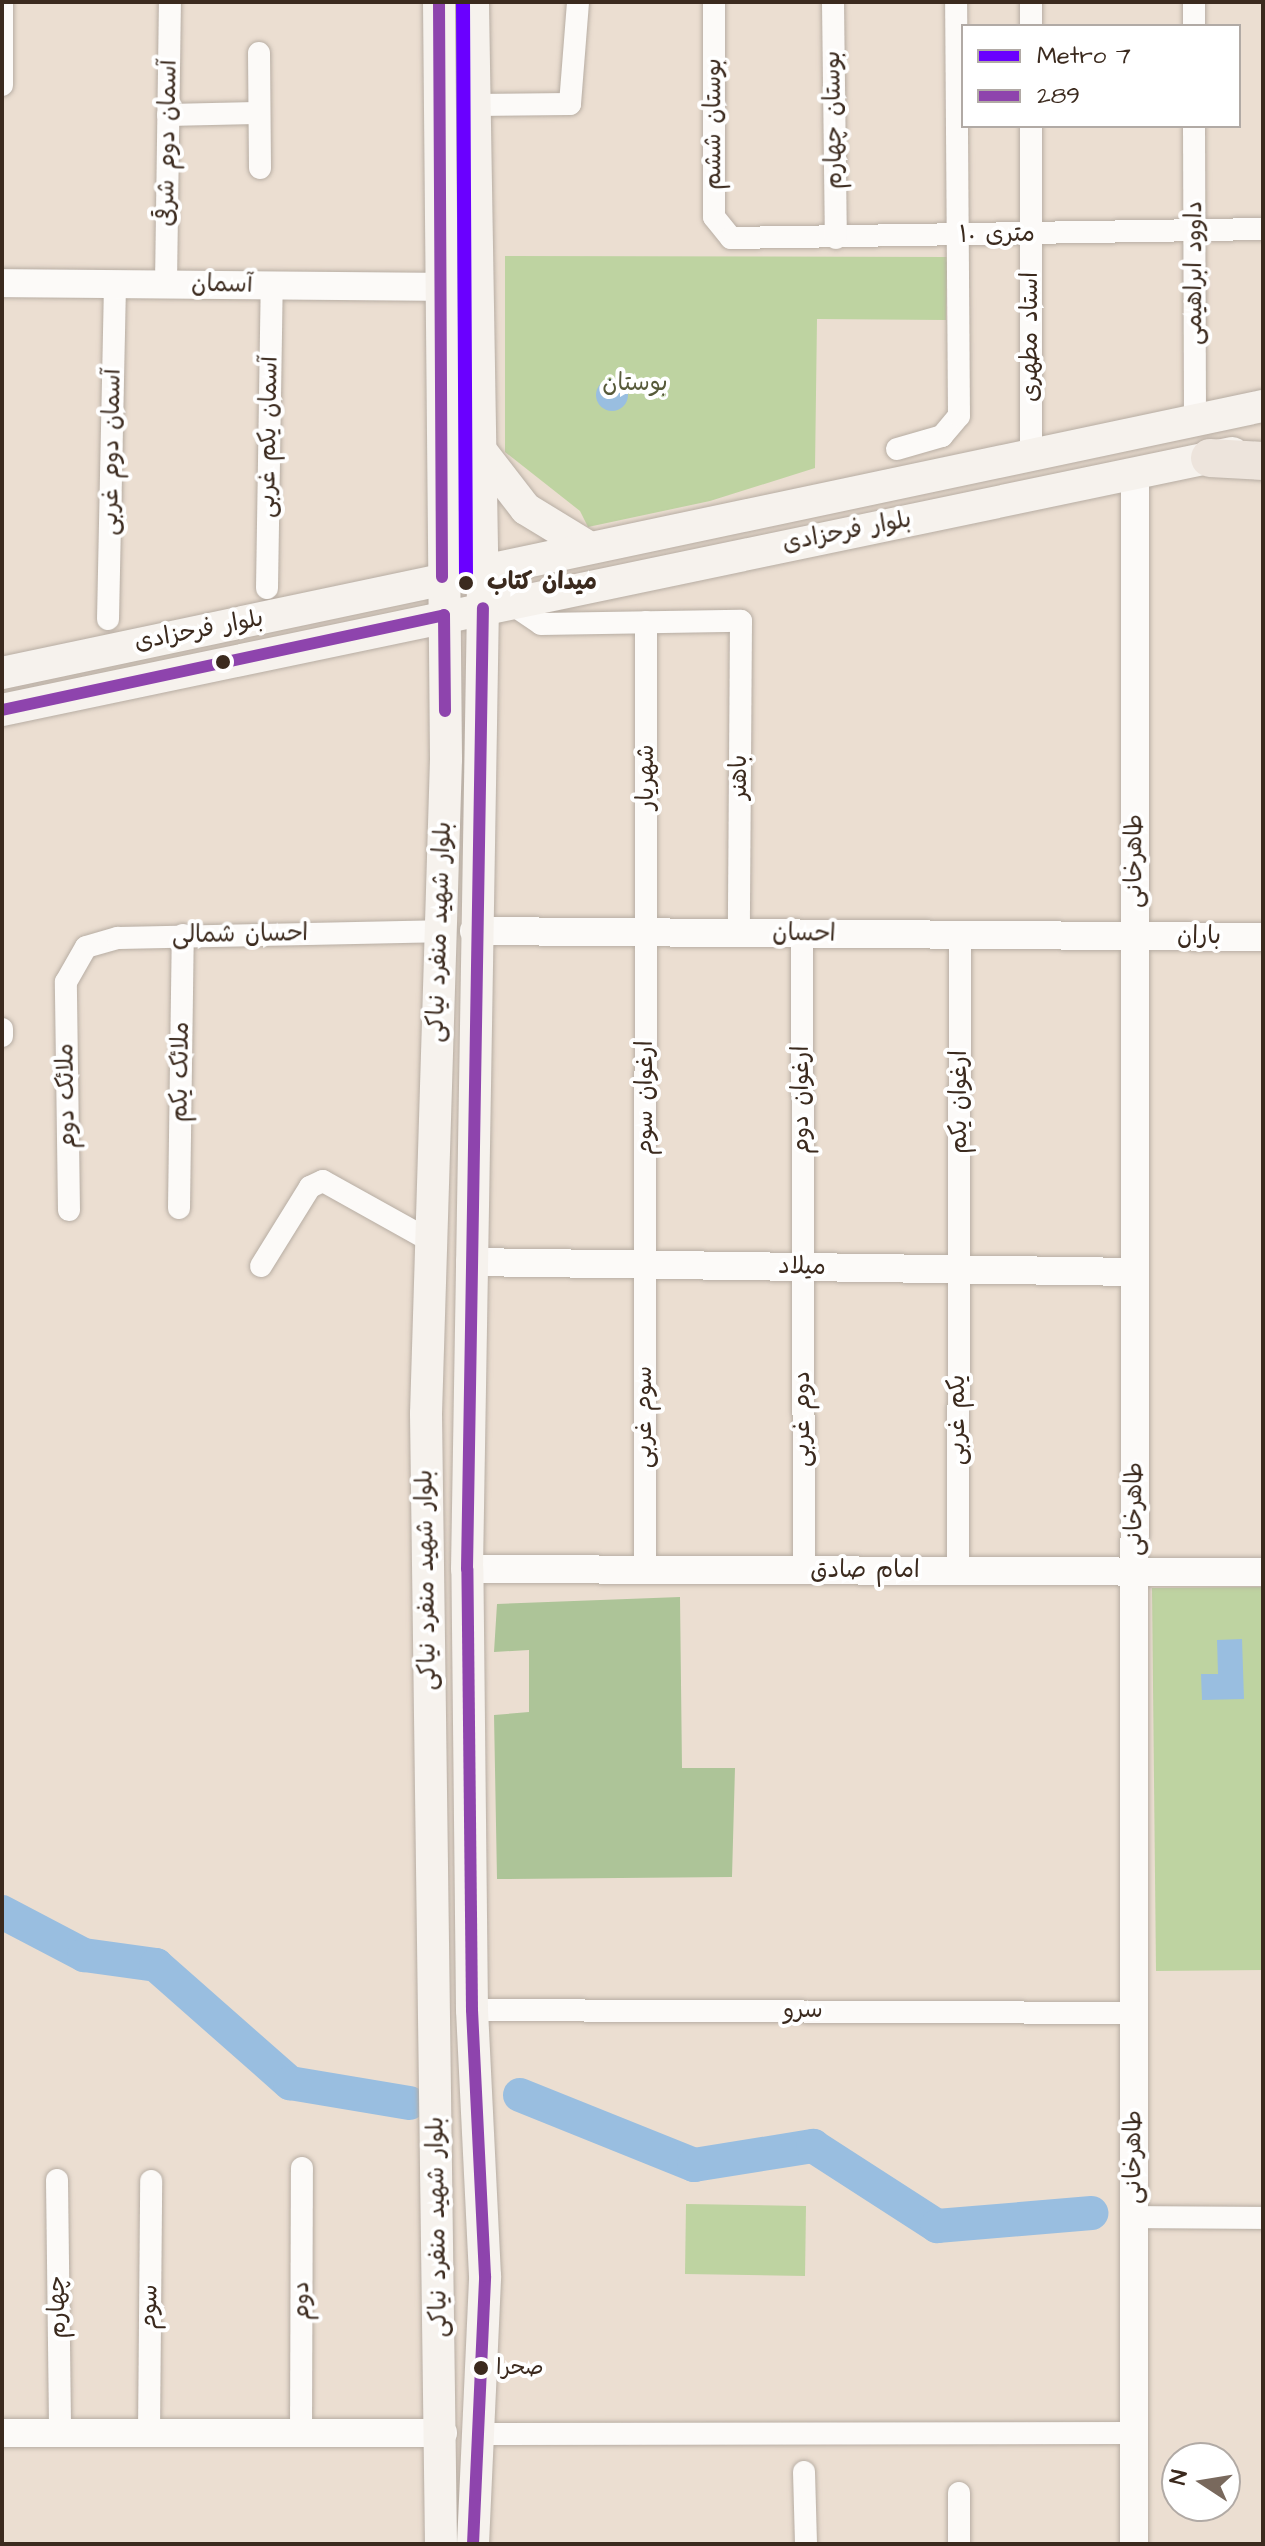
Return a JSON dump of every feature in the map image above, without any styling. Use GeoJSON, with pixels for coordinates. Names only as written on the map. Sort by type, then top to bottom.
{"type":"FeatureCollection","features":[{"type":"Feature","properties":{"kind":"highway"},"geometry":{"type":"LineString","coordinates":[[1210,458],[1263,461]]}},
{"type":"Feature","properties":{"kind":"main road","name":"بلوار شهید منفرد نیاکی"},"geometry":{"type":"LineString","coordinates":[[439,2],[444,615],[426,1414],[435,2099],[443,2433],[441,2544]]}},
{"type":"Feature","properties":{"kind":"main road","name":"بلوار شهید منفرد نیاکی"},"geometry":{"type":"LineString","coordinates":[[473,2],[481,567],[496,606],[474,931],[470,1262],[467,1569],[472,2010],[485,2276],[475,2441],[473,2544]]}},
{"type":"Feature","properties":{"kind":"main road","name":"بلوار فرحزادی"},"geometry":{"type":"LineString","coordinates":[[2,673],[313,609],[481,567],[1263,406]]}},
{"type":"Feature","properties":{"kind":"main road","name":"بلوار فرحزادی"},"geometry":{"type":"LineString","coordinates":[[2,710],[444,615],[1263,446]]}},
{"type":"Feature","properties":{"kind":"main road"},"geometry":{"type":"LineString","coordinates":[[478,447],[526,509],[585,545]]}},
{"type":"Feature","properties":{"kind":"main road"},"geometry":{"type":"LineString","coordinates":[[716,518],[708,541],[723,557]]}},
{"type":"Feature","properties":{"kind":"main road"},"geometry":{"type":"LineString","coordinates":[[313,609],[332,616],[318,643]]}},
{"type":"Feature","properties":{"kind":"main road"},"geometry":{"type":"LineString","coordinates":[[426,1414],[450,1429],[469,1407]]}},
{"type":"Feature","properties":{"kind":"main road"},"geometry":{"type":"LineString","coordinates":[[435,2099],[444,2077],[457,2073],[477,2094]]}},
{"type":"Feature","properties":{"kind":"main road"},"geometry":{"type":"LineString","coordinates":[[475,2441],[485,2483],[487,2544]]}},
{"type":"Feature","properties":{"kind":"street"},"geometry":{"type":"LineString","coordinates":[[2,2],[2,85]]}},
{"type":"Feature","properties":{"kind":"street","name":"آسمان دوم شرقی"},"geometry":{"type":"LineString","coordinates":[[166,284],[170,2]]}},
{"type":"Feature","properties":{"kind":"street"},"geometry":{"type":"LineString","coordinates":[[475,105],[570,104],[578,2]]}},
{"type":"Feature","properties":{"kind":"street","name":"بوستان ششم"},"geometry":{"type":"LineString","coordinates":[[714,2],[714,217],[731,238]]}},
{"type":"Feature","properties":{"kind":"street","name":"بوستان چهارم"},"geometry":{"type":"LineString","coordinates":[[833,2],[836,238]]}},
{"type":"Feature","properties":{"kind":"street"},"geometry":{"type":"LineString","coordinates":[[897,449],[942,436],[959,416],[956,2]]}},
{"type":"Feature","properties":{"kind":"street"},"geometry":{"type":"LineString","coordinates":[[1031,2],[1031,24]]}},
{"type":"Feature","properties":{"kind":"street"},"geometry":{"type":"LineString","coordinates":[[1194,2],[1194,24]]}},
{"type":"Feature","properties":{"kind":"street"},"geometry":{"type":"LineString","coordinates":[[259,53],[256,113],[260,168]]}},
{"type":"Feature","properties":{"kind":"street"},"geometry":{"type":"LineString","coordinates":[[168,115],[256,113]]}},
{"type":"Feature","properties":{"kind":"street","name":"استاد مطهری"},"geometry":{"type":"LineString","coordinates":[[1031,128],[1031,453]]}},
{"type":"Feature","properties":{"kind":"street","name":"داوود ابراهیمی"},"geometry":{"type":"LineString","coordinates":[[1194,128],[1195,420]]}},
{"type":"Feature","properties":{"kind":"street","name":"۱۰ متری"},"geometry":{"type":"LineString","coordinates":[[731,238],[1263,229]]}},
{"type":"Feature","properties":{"kind":"street","name":"آسمان"},"geometry":{"type":"LineString","coordinates":[[2,283],[441,287]]}},
{"type":"Feature","properties":{"kind":"street","name":"آسمان دوم غربی"},"geometry":{"type":"LineString","coordinates":[[108,619],[115,284]]}},
{"type":"Feature","properties":{"kind":"street","name":"آسمان یکم غربی"},"geometry":{"type":"LineString","coordinates":[[267,588],[272,285]]}},
{"type":"Feature","properties":{"kind":"street","name":"طاهرخانی"},"geometry":{"type":"LineString","coordinates":[[1134,2544],[1135,473]]}},
{"type":"Feature","properties":{"kind":"street"},"geometry":{"type":"LineString","coordinates":[[496,606],[541,624],[646,622]]}},
{"type":"Feature","properties":{"kind":"street","name":"باهنر"},"geometry":{"type":"LineString","coordinates":[[646,622],[741,621],[739,933]]}},
{"type":"Feature","properties":{"kind":"street","name":"شهریار"},"geometry":{"type":"LineString","coordinates":[[646,622],[647,932]]}},
{"type":"Feature","properties":{"kind":"street","name":"احسان شمالی"},"geometry":{"type":"LineString","coordinates":[[66,982],[76,955],[100,940],[183,935],[439,931]]}},
{"type":"Feature","properties":{"kind":"street","name":"احسان"},"geometry":{"type":"LineString","coordinates":[[474,931],[1135,937]]}},
{"type":"Feature","properties":{"kind":"street","name":"ارغوان سوم"},"geometry":{"type":"LineString","coordinates":[[646,1265],[647,932]]}},
{"type":"Feature","properties":{"kind":"street","name":"ارغوان دوم"},"geometry":{"type":"LineString","coordinates":[[802,933],[803,1267]]}},
{"type":"Feature","properties":{"kind":"street","name":"ملائک یکم"},"geometry":{"type":"LineString","coordinates":[[179,1208],[183,935]]}},
{"type":"Feature","properties":{"kind":"street","name":"ارغوان یکم"},"geometry":{"type":"LineString","coordinates":[[959,1269],[960,935]]}},
{"type":"Feature","properties":{"kind":"street","name":"باران"},"geometry":{"type":"LineString","coordinates":[[1135,937],[1263,937]]}},
{"type":"Feature","properties":{"kind":"street","name":"ملائک دوم"},"geometry":{"type":"LineString","coordinates":[[66,982],[69,1210]]}},
{"type":"Feature","properties":{"kind":"street"},"geometry":{"type":"LineString","coordinates":[[2,1029],[2,1036]]}},
{"type":"Feature","properties":{"kind":"street"},"geometry":{"type":"LineString","coordinates":[[261,1266],[310,1187],[323,1181],[431,1241]]}},
{"type":"Feature","properties":{"kind":"street","name":"میلاد"},"geometry":{"type":"LineString","coordinates":[[470,1262],[1135,1272]]}},
{"type":"Feature","properties":{"kind":"street","name":"سوم غربی"},"geometry":{"type":"LineString","coordinates":[[645,1570],[646,1265]]}},
{"type":"Feature","properties":{"kind":"street","name":"دوم غربی"},"geometry":{"type":"LineString","coordinates":[[803,1267],[804,1571]]}},
{"type":"Feature","properties":{"kind":"street","name":"یکم غربی"},"geometry":{"type":"LineString","coordinates":[[958,1571],[959,1269]]}},
{"type":"Feature","properties":{"kind":"street","name":"امام صادق"},"geometry":{"type":"LineString","coordinates":[[467,1569],[1263,1572]]}},
{"type":"Feature","properties":{"kind":"street","name":"سرو"},"geometry":{"type":"LineString","coordinates":[[472,2010],[1134,2013]]}},
{"type":"Feature","properties":{"kind":"street","name":"دوم"},"geometry":{"type":"LineString","coordinates":[[301,2433],[302,2168]]}},
{"type":"Feature","properties":{"kind":"street","name":"چهارم"},"geometry":{"type":"LineString","coordinates":[[57,2180],[60,2433]]}},
{"type":"Feature","properties":{"kind":"street","name":"سوم"},"geometry":{"type":"LineString","coordinates":[[149,2433],[151,2181]]}},
{"type":"Feature","properties":{"kind":"street"},"geometry":{"type":"LineString","coordinates":[[1134,2217],[1263,2218]]}},
{"type":"Feature","properties":{"kind":"street"},"geometry":{"type":"LineString","coordinates":[[2,2433],[443,2433]]}},
{"type":"Feature","properties":{"kind":"street"},"geometry":{"type":"LineString","coordinates":[[475,2441],[1134,2433]]}},
{"type":"Feature","properties":{"kind":"street"},"geometry":{"type":"LineString","coordinates":[[804,2472],[806,2544]]}},
{"type":"Feature","properties":{"kind":"street"},"geometry":{"type":"LineString","coordinates":[[959,2493],[959,2544]]}},
{"type":"Feature","properties":{"kind":"green space","name":"بوستان"},"geometry":{"type":"Polygon","coordinates":[[[505,256],[947,257],[946,320],[817,319],[815,468],[710,501],[588,527],[580,511],[505,452],[505,256]]]}},
{"type":"Feature","properties":{"kind":"green space"},"geometry":{"type":"Polygon","coordinates":[[[1263,1587],[1263,1970],[1156,1971],[1152,1588],[1263,1587]]]}},
{"type":"Feature","properties":{"kind":"green space"},"geometry":{"type":"Polygon","coordinates":[[[680,1597],[682,1768],[735,1768],[732,1877],[497,1879],[494,1715],[529,1712],[529,1650],[494,1652],[497,1604],[680,1597]]]}},
{"type":"Feature","properties":{"kind":"green space"},"geometry":{"type":"Polygon","coordinates":[[[686,2204],[806,2206],[805,2276],[685,2274],[686,2204]]]}},
{"type":"Feature","properties":{"kind":"water"},"geometry":{"type":"Polygon","coordinates":[[[612,379],[623,384],[628,395],[623,406],[612,411],[601,406],[596,395],[601,384],[612,379]]]}},
{"type":"Feature","properties":{"kind":"water"},"geometry":{"type":"Polygon","coordinates":[[[1242,1639],[1244,1699],[1202,1700],[1201,1674],[1218,1674],[1217,1640],[1242,1639]]]}},
{"type":"Feature","properties":{"kind":"waterway"},"geometry":{"type":"LineString","coordinates":[[2,1912],[84,1955],[156,1965],[290,2083],[409,2103]]}},
{"type":"Feature","properties":{"kind":"waterway"},"geometry":{"type":"LineString","coordinates":[[520,2095],[694,2165],[813,2146],[937,2226],[1091,2213]]}},
{"type":"Feature","properties":{"kind":"metro line","name":"7"},"geometry":{"type":"LineString","coordinates":[[463,2],[466,583]]}},
{"type":"Feature","properties":{"kind":"transit line","name":"289"},"geometry":{"type":"LineString","coordinates":[[439,2],[442,577]]}},
{"type":"Feature","properties":{"kind":"transit line","name":"289"},"geometry":{"type":"LineString","coordinates":[[473,2544],[485,2276],[472,2010],[467,1569],[483,608]]}},
{"type":"Feature","properties":{"kind":"transit line","name":"289"},"geometry":{"type":"LineString","coordinates":[[2,710],[444,615],[445,711]]}},
{"type":"Feature","properties":{"kind":"place","name":"میدان کتاب"},"geometry":{"type":"Point","coordinates":[466,583]}},
{"type":"Feature","properties":{"kind":"place","name":"صحرا"},"geometry":{"type":"Point","coordinates":[481,2368]}}]}
